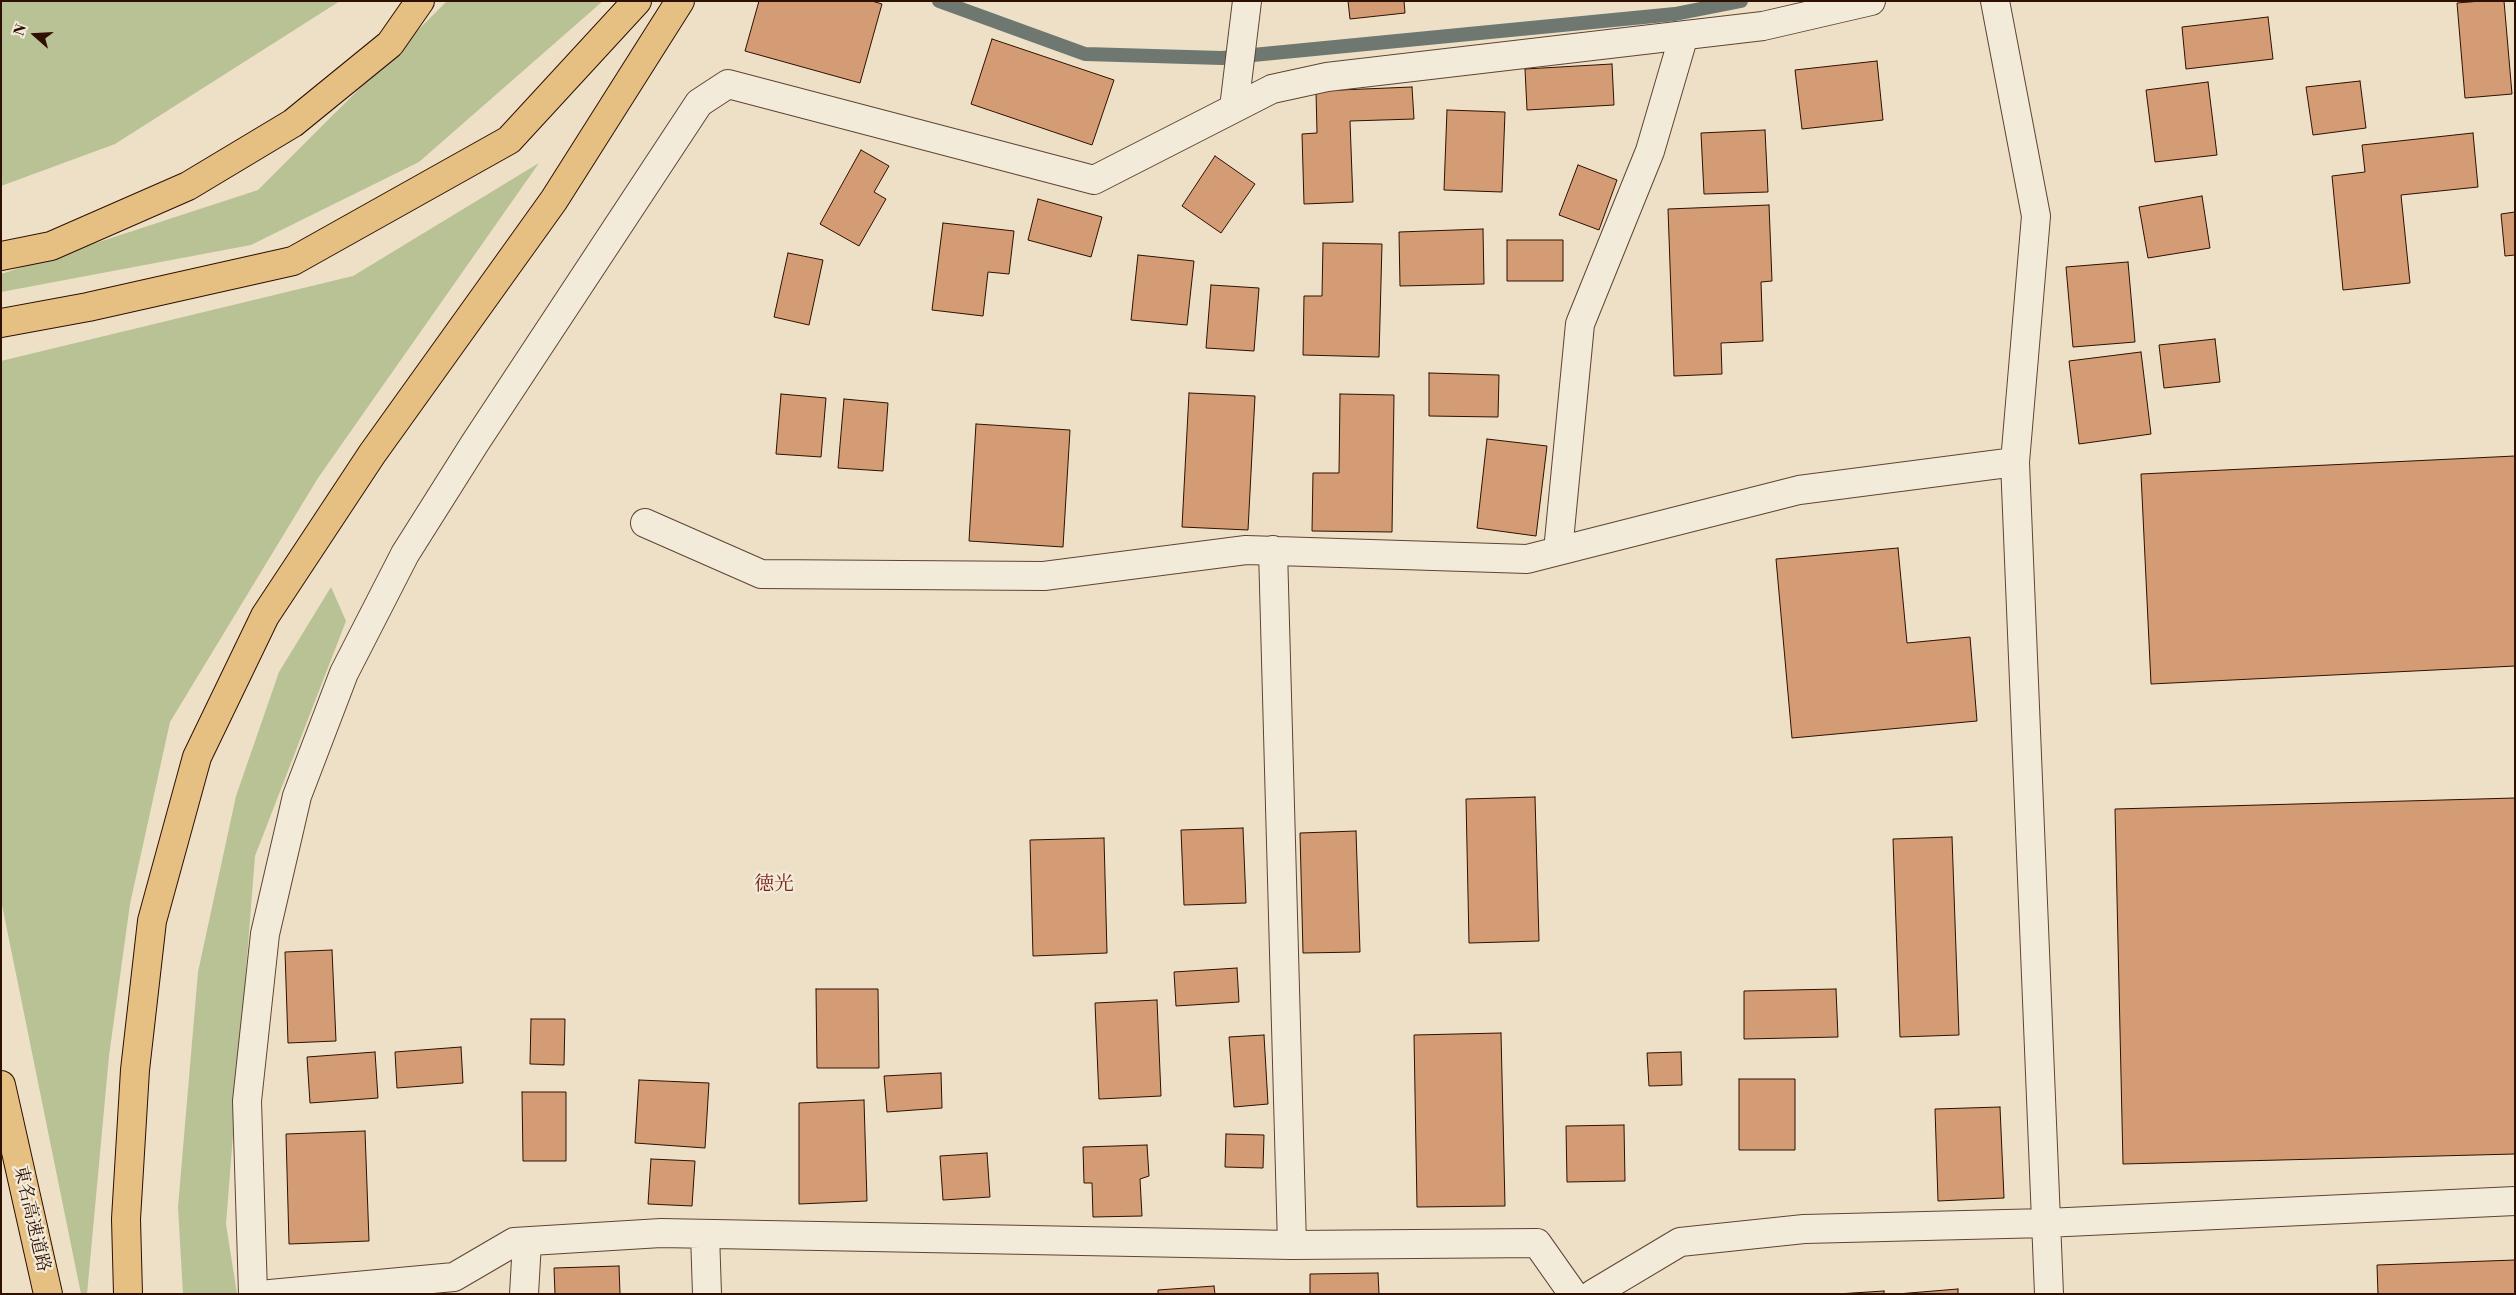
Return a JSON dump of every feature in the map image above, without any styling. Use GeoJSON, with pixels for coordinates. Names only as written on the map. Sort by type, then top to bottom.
{"type":"FeatureCollection","features":[{"type":"Feature","properties":{"kind":"highway"},"geometry":{"type":"LineString","coordinates":[[1,256],[51,246],[188,186],[293,123],[390,44],[420,1]]}},
{"type":"Feature","properties":{"kind":"highway"},"geometry":{"type":"LineString","coordinates":[[1,323],[88,307],[292,261],[509,140],[637,1]]}},
{"type":"Feature","properties":{"kind":"highway"},"geometry":{"type":"LineString","coordinates":[[128,1294],[126,1220],[135,1070],[152,921],[197,757],[265,616],[372,454],[554,200],[680,1]]}},
{"type":"Feature","properties":{"kind":"highway","name":"東名高速道路"},"geometry":{"type":"LineString","coordinates":[[1,1085],[48,1294]]}},
{"type":"Feature","properties":{"kind":"street"},"geometry":{"type":"LineString","coordinates":[[1234,108],[1247,1]]}},
{"type":"Feature","properties":{"kind":"street"},"geometry":{"type":"LineString","coordinates":[[253,1294],[247,1101],[265,934],[297,796],[344,673],[405,554],[475,443],[699,103],[728,84],[1094,180],[1272,89],[1327,77],[1763,26],[1810,8],[1871,1]]}},
{"type":"Feature","properties":{"kind":"street"},"geometry":{"type":"LineString","coordinates":[[1995,1],[2036,216],[2016,462],[2049,1294]]}},
{"type":"Feature","properties":{"kind":"street"},"geometry":{"type":"LineString","coordinates":[[1558,551],[1580,324],[1650,151],[1684,35]]}},
{"type":"Feature","properties":{"kind":"street"},"geometry":{"type":"LineString","coordinates":[[645,523],[761,574],[1044,576],[1246,550],[1527,559],[1799,490],[2016,462]]}},
{"type":"Feature","properties":{"kind":"street"},"geometry":{"type":"LineString","coordinates":[[1273,550],[1292,1245]]}},
{"type":"Feature","properties":{"kind":"street"},"geometry":{"type":"LineString","coordinates":[[1593,1294],[1680,1242],[1804,1229],[2046,1223],[2515,1201]]}},
{"type":"Feature","properties":{"kind":"street"},"geometry":{"type":"LineString","coordinates":[[270,1294],[454,1277],[514,1242],[661,1233],[1292,1245],[1537,1243],[1573,1294]]}},
{"type":"Feature","properties":{"kind":"street"},"geometry":{"type":"LineString","coordinates":[[704,1234],[707,1294]]}},
{"type":"Feature","properties":{"kind":"street"},"geometry":{"type":"LineString","coordinates":[[524,1294],[527,1242]]}},
{"type":"Feature","properties":{"kind":"green space"},"geometry":{"type":"Polygon","coordinates":[[[1,1],[340,1],[115,144],[1,186],[1,1]]]}},
{"type":"Feature","properties":{"kind":"green space"},"geometry":{"type":"Polygon","coordinates":[[[447,1],[603,1],[419,162],[251,245],[1,292],[1,274],[258,190],[447,1]]]}},
{"type":"Feature","properties":{"kind":"green space"},"geometry":{"type":"Polygon","coordinates":[[[539,163],[318,478],[170,722],[130,904],[109,1056],[87,1294],[81,1294],[1,900],[1,361],[353,276],[539,163]]]}},
{"type":"Feature","properties":{"kind":"green space"},"geometry":{"type":"Polygon","coordinates":[[[331,587],[346,621],[255,856],[226,1224],[237,1294],[183,1294],[178,1207],[198,972],[236,796],[279,672],[331,587]]]}},
{"type":"Feature","properties":{"kind":"building"},"geometry":{"type":"Polygon","coordinates":[[[759,1],[872,1],[882,4],[860,83],[745,51],[759,1]]]}},
{"type":"Feature","properties":{"kind":"building"},"geometry":{"type":"Polygon","coordinates":[[[1348,1],[1404,1],[1405,13],[1350,19],[1348,1]]]}},
{"type":"Feature","properties":{"kind":"building"},"geometry":{"type":"Polygon","coordinates":[[[2504,1],[2512,94],[2465,98],[2457,3],[2504,1]]]}},
{"type":"Feature","properties":{"kind":"building"},"geometry":{"type":"Polygon","coordinates":[[[2268,17],[2273,59],[2186,69],[2182,27],[2268,17]]]}},
{"type":"Feature","properties":{"kind":"building"},"geometry":{"type":"Polygon","coordinates":[[[992,39],[1114,80],[1092,145],[971,104],[992,39]]]}},
{"type":"Feature","properties":{"kind":"building"},"geometry":{"type":"Polygon","coordinates":[[[1877,61],[1883,120],[1802,129],[1795,70],[1877,61]]]}},
{"type":"Feature","properties":{"kind":"building"},"geometry":{"type":"Polygon","coordinates":[[[1612,64],[1614,105],[1527,110],[1525,69],[1612,64]]]}},
{"type":"Feature","properties":{"kind":"building"},"geometry":{"type":"Polygon","coordinates":[[[2360,81],[2366,128],[2313,135],[2306,87],[2360,81]]]}},
{"type":"Feature","properties":{"kind":"building"},"geometry":{"type":"Polygon","coordinates":[[[2208,82],[2217,155],[2155,162],[2146,90],[2208,82]]]}},
{"type":"Feature","properties":{"kind":"building"},"geometry":{"type":"Polygon","coordinates":[[[1412,87],[1414,119],[1350,121],[1353,202],[1304,204],[1302,134],[1317,133],[1316,91],[1412,87]]]}},
{"type":"Feature","properties":{"kind":"building"},"geometry":{"type":"Polygon","coordinates":[[[1447,110],[1505,112],[1502,192],[1444,190],[1447,110]]]}},
{"type":"Feature","properties":{"kind":"building"},"geometry":{"type":"Polygon","coordinates":[[[1765,130],[1768,192],[1704,194],[1701,133],[1765,130]]]}},
{"type":"Feature","properties":{"kind":"building"},"geometry":{"type":"Polygon","coordinates":[[[2473,133],[2478,187],[2401,195],[2410,283],[2343,290],[2332,176],[2365,172],[2362,145],[2473,133]]]}},
{"type":"Feature","properties":{"kind":"building"},"geometry":{"type":"Polygon","coordinates":[[[861,150],[889,166],[874,192],[886,199],[859,246],[820,224],[861,150]]]}},
{"type":"Feature","properties":{"kind":"building"},"geometry":{"type":"Polygon","coordinates":[[[1215,156],[1255,184],[1221,233],[1182,206],[1215,156]]]}},
{"type":"Feature","properties":{"kind":"building"},"geometry":{"type":"Polygon","coordinates":[[[1578,165],[1617,180],[1599,230],[1559,215],[1578,165]]]}},
{"type":"Feature","properties":{"kind":"building"},"geometry":{"type":"Polygon","coordinates":[[[2202,196],[2210,248],[2148,258],[2139,207],[2202,196]]]}},
{"type":"Feature","properties":{"kind":"building"},"geometry":{"type":"Polygon","coordinates":[[[1038,199],[1102,217],[1091,257],[1028,240],[1038,199]]]}},
{"type":"Feature","properties":{"kind":"building"},"geometry":{"type":"Polygon","coordinates":[[[1769,205],[1772,281],[1761,282],[1763,341],[1721,343],[1722,374],[1674,376],[1668,209],[1769,205]]]}},
{"type":"Feature","properties":{"kind":"building"},"geometry":{"type":"Polygon","coordinates":[[[2515,212],[2515,255],[2505,256],[2501,214],[2515,212]]]}},
{"type":"Feature","properties":{"kind":"building"},"geometry":{"type":"Polygon","coordinates":[[[943,223],[1014,231],[1009,274],[988,272],[983,316],[932,310],[943,223]]]}},
{"type":"Feature","properties":{"kind":"building"},"geometry":{"type":"Polygon","coordinates":[[[1483,229],[1484,284],[1400,286],[1399,232],[1483,229]]]}},
{"type":"Feature","properties":{"kind":"building"},"geometry":{"type":"Polygon","coordinates":[[[1507,240],[1563,240],[1563,281],[1507,281],[1507,240]]]}},
{"type":"Feature","properties":{"kind":"building"},"geometry":{"type":"Polygon","coordinates":[[[1323,243],[1382,244],[1379,357],[1303,355],[1304,296],[1322,296],[1323,243]]]}},
{"type":"Feature","properties":{"kind":"building"},"geometry":{"type":"Polygon","coordinates":[[[788,253],[823,260],[809,325],[774,317],[788,253]]]}},
{"type":"Feature","properties":{"kind":"building"},"geometry":{"type":"Polygon","coordinates":[[[1138,255],[1194,261],[1187,325],[1131,320],[1138,255]]]}},
{"type":"Feature","properties":{"kind":"building"},"geometry":{"type":"Polygon","coordinates":[[[2128,262],[2135,342],[2073,347],[2066,267],[2128,262]]]}},
{"type":"Feature","properties":{"kind":"building"},"geometry":{"type":"Polygon","coordinates":[[[1211,285],[1259,288],[1254,351],[1206,348],[1211,285]]]}},
{"type":"Feature","properties":{"kind":"building"},"geometry":{"type":"Polygon","coordinates":[[[2215,339],[2220,382],[2164,388],[2159,345],[2215,339]]]}},
{"type":"Feature","properties":{"kind":"building"},"geometry":{"type":"Polygon","coordinates":[[[2141,352],[2151,434],[2079,444],[2069,361],[2141,352]]]}},
{"type":"Feature","properties":{"kind":"building"},"geometry":{"type":"Polygon","coordinates":[[[1429,373],[1499,375],[1498,417],[1429,416],[1429,373]]]}},
{"type":"Feature","properties":{"kind":"building"},"geometry":{"type":"Polygon","coordinates":[[[1189,393],[1255,396],[1248,530],[1182,527],[1189,393]]]}},
{"type":"Feature","properties":{"kind":"building"},"geometry":{"type":"Polygon","coordinates":[[[781,394],[826,398],[821,457],[776,454],[781,394]]]}},
{"type":"Feature","properties":{"kind":"building"},"geometry":{"type":"Polygon","coordinates":[[[1340,394],[1394,395],[1392,532],[1312,531],[1313,473],[1339,473],[1340,394]]]}},
{"type":"Feature","properties":{"kind":"building"},"geometry":{"type":"Polygon","coordinates":[[[844,399],[888,403],[883,471],[838,468],[844,399]]]}},
{"type":"Feature","properties":{"kind":"building"},"geometry":{"type":"Polygon","coordinates":[[[976,424],[1070,430],[1063,547],[969,541],[976,424]]]}},
{"type":"Feature","properties":{"kind":"building"},"geometry":{"type":"Polygon","coordinates":[[[1487,439],[1547,446],[1536,536],[1477,528],[1487,439]]]}},
{"type":"Feature","properties":{"kind":"building"},"geometry":{"type":"Polygon","coordinates":[[[2515,456],[2515,666],[2151,684],[2141,474],[2515,456]]]}},
{"type":"Feature","properties":{"kind":"building"},"geometry":{"type":"Polygon","coordinates":[[[1898,548],[1907,643],[1970,637],[1977,721],[1792,738],[1776,559],[1898,548]]]}},
{"type":"Feature","properties":{"kind":"building"},"geometry":{"type":"Polygon","coordinates":[[[1535,797],[1539,941],[1469,943],[1466,799],[1535,797]]]}},
{"type":"Feature","properties":{"kind":"building"},"geometry":{"type":"Polygon","coordinates":[[[2515,798],[2515,1154],[2123,1164],[2115,809],[2515,798]]]}},
{"type":"Feature","properties":{"kind":"building"},"geometry":{"type":"Polygon","coordinates":[[[1243,828],[1246,903],[1184,905],[1181,830],[1243,828]]]}},
{"type":"Feature","properties":{"kind":"building"},"geometry":{"type":"Polygon","coordinates":[[[1356,831],[1360,952],[1303,953],[1300,833],[1356,831]]]}},
{"type":"Feature","properties":{"kind":"building"},"geometry":{"type":"Polygon","coordinates":[[[1952,837],[1959,1035],[1900,1037],[1893,839],[1952,837]]]}},
{"type":"Feature","properties":{"kind":"building"},"geometry":{"type":"Polygon","coordinates":[[[1104,838],[1107,953],[1033,956],[1030,840],[1104,838]]]}},
{"type":"Feature","properties":{"kind":"building"},"geometry":{"type":"Polygon","coordinates":[[[332,950],[336,1041],[288,1043],[285,952],[332,950]]]}},
{"type":"Feature","properties":{"kind":"building"},"geometry":{"type":"Polygon","coordinates":[[[1237,968],[1239,1002],[1176,1006],[1174,972],[1237,968]]]}},
{"type":"Feature","properties":{"kind":"building"},"geometry":{"type":"Polygon","coordinates":[[[816,989],[878,989],[879,1068],[817,1068],[816,989]]]}},
{"type":"Feature","properties":{"kind":"building"},"geometry":{"type":"Polygon","coordinates":[[[1836,989],[1838,1037],[1744,1039],[1744,991],[1836,989]]]}},
{"type":"Feature","properties":{"kind":"building"},"geometry":{"type":"Polygon","coordinates":[[[1157,1000],[1161,1096],[1099,1099],[1095,1003],[1157,1000]]]}},
{"type":"Feature","properties":{"kind":"building"},"geometry":{"type":"Polygon","coordinates":[[[531,1019],[565,1019],[564,1065],[530,1064],[531,1019]]]}},
{"type":"Feature","properties":{"kind":"building"},"geometry":{"type":"Polygon","coordinates":[[[1501,1033],[1505,1206],[1417,1207],[1414,1035],[1501,1033]]]}},
{"type":"Feature","properties":{"kind":"building"},"geometry":{"type":"Polygon","coordinates":[[[1264,1035],[1268,1104],[1234,1107],[1229,1037],[1264,1035]]]}},
{"type":"Feature","properties":{"kind":"building"},"geometry":{"type":"Polygon","coordinates":[[[461,1047],[463,1083],[397,1088],[395,1052],[461,1047]]]}},
{"type":"Feature","properties":{"kind":"building"},"geometry":{"type":"Polygon","coordinates":[[[375,1052],[378,1098],[310,1103],[307,1057],[375,1052]]]}},
{"type":"Feature","properties":{"kind":"building"},"geometry":{"type":"Polygon","coordinates":[[[1681,1052],[1682,1085],[1649,1086],[1647,1053],[1681,1052]]]}},
{"type":"Feature","properties":{"kind":"building"},"geometry":{"type":"Polygon","coordinates":[[[941,1073],[942,1108],[887,1112],[884,1076],[941,1073]]]}},
{"type":"Feature","properties":{"kind":"building"},"geometry":{"type":"Polygon","coordinates":[[[1739,1079],[1795,1079],[1795,1150],[1739,1150],[1739,1079]]]}},
{"type":"Feature","properties":{"kind":"building"},"geometry":{"type":"Polygon","coordinates":[[[639,1080],[709,1083],[705,1148],[635,1143],[639,1080]]]}},
{"type":"Feature","properties":{"kind":"building"},"geometry":{"type":"Polygon","coordinates":[[[522,1092],[566,1092],[566,1161],[523,1161],[522,1092]]]}},
{"type":"Feature","properties":{"kind":"building"},"geometry":{"type":"Polygon","coordinates":[[[864,1100],[867,1201],[799,1204],[799,1103],[864,1100]]]}},
{"type":"Feature","properties":{"kind":"building"},"geometry":{"type":"Polygon","coordinates":[[[2000,1107],[2004,1198],[1938,1201],[1935,1109],[2000,1107]]]}},
{"type":"Feature","properties":{"kind":"building"},"geometry":{"type":"Polygon","coordinates":[[[1624,1125],[1625,1181],[1567,1182],[1566,1126],[1624,1125]]]}},
{"type":"Feature","properties":{"kind":"building"},"geometry":{"type":"Polygon","coordinates":[[[365,1131],[369,1241],[289,1244],[286,1134],[365,1131]]]}},
{"type":"Feature","properties":{"kind":"building"},"geometry":{"type":"Polygon","coordinates":[[[1226,1134],[1264,1135],[1263,1168],[1225,1167],[1226,1134]]]}},
{"type":"Feature","properties":{"kind":"building"},"geometry":{"type":"Polygon","coordinates":[[[1147,1145],[1149,1176],[1140,1179],[1142,1216],[1093,1217],[1092,1183],[1084,1183],[1083,1147],[1147,1145]]]}},
{"type":"Feature","properties":{"kind":"building"},"geometry":{"type":"Polygon","coordinates":[[[987,1153],[990,1197],[943,1200],[940,1156],[987,1153]]]}},
{"type":"Feature","properties":{"kind":"building"},"geometry":{"type":"Polygon","coordinates":[[[651,1159],[695,1161],[692,1206],[648,1204],[651,1159]]]}},
{"type":"Feature","properties":{"kind":"building"},"geometry":{"type":"Polygon","coordinates":[[[2515,1260],[2515,1294],[2378,1294],[2377,1265],[2515,1260]]]}},
{"type":"Feature","properties":{"kind":"building"},"geometry":{"type":"Polygon","coordinates":[[[619,1266],[620,1294],[555,1294],[554,1268],[619,1266]]]}},
{"type":"Feature","properties":{"kind":"building"},"geometry":{"type":"Polygon","coordinates":[[[1378,1273],[1379,1294],[1310,1294],[1310,1274],[1378,1273]]]}},
{"type":"Feature","properties":{"kind":"building"},"geometry":{"type":"Polygon","coordinates":[[[1214,1286],[1215,1294],[1158,1294],[1158,1290],[1214,1286]]]}},
{"type":"Feature","properties":{"kind":"building"},"geometry":{"type":"Polygon","coordinates":[[[1958,1289],[1958,1294],[1897,1294],[1958,1289]]]}},
{"type":"Feature","properties":{"kind":"building"},"geometry":{"type":"Polygon","coordinates":[[[1884,1291],[1884,1294],[1837,1294],[1884,1291]]]}},
{"type":"Feature","properties":{"kind":"waterway"},"geometry":{"type":"LineString","coordinates":[[939,1],[1085,54],[1222,58],[1675,14],[1741,1]]}},
{"type":"Feature","properties":{"kind":"district","name":"徳光"},"geometry":{"type":"Point","coordinates":[774,885]}}]}
